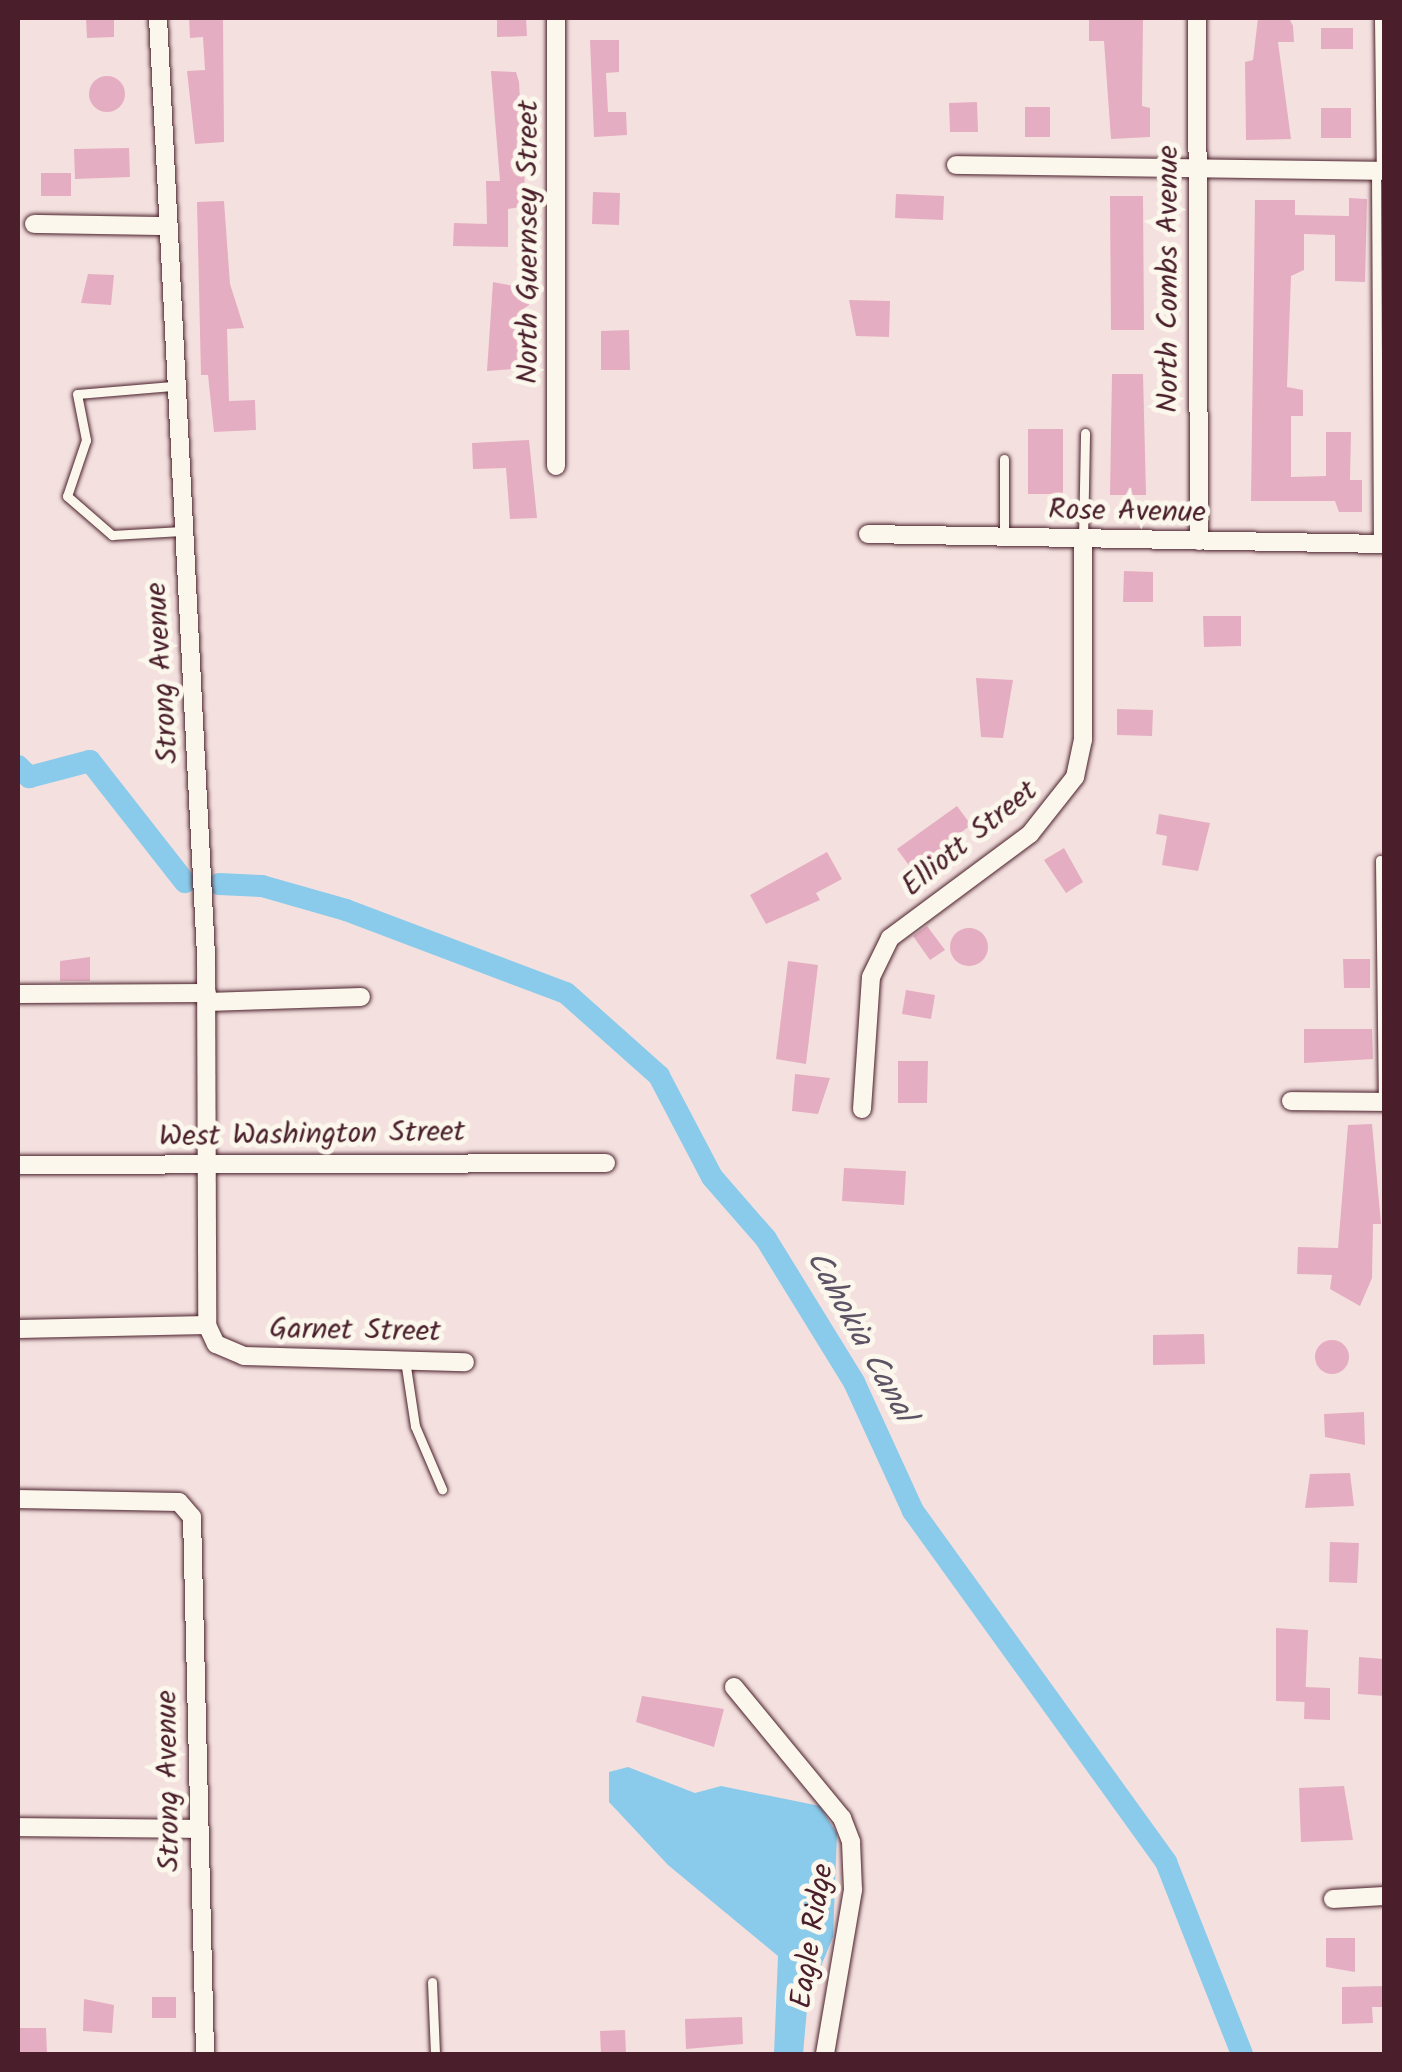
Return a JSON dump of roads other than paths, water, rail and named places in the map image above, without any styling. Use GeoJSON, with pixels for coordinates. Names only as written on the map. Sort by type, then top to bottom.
{"type":"FeatureCollection","features":[{"type":"Feature","properties":{"kind":"street","name":"Strong Avenue"},"geometry":{"type":"LineString","coordinates":[[158,18],[172,386],[207,997],[207,1326]]}},
{"type":"Feature","properties":{"kind":"street","name":"North Guernsey Street"},"geometry":{"type":"LineString","coordinates":[[556,18],[556,466]]}},
{"type":"Feature","properties":{"kind":"street","name":"North Combs Avenue"},"geometry":{"type":"LineString","coordinates":[[1196,18],[1199,541]]}},
{"type":"Feature","properties":{"kind":"street"},"geometry":{"type":"LineString","coordinates":[[956,165],[1381,171]]}},
{"type":"Feature","properties":{"kind":"street"},"geometry":{"type":"LineString","coordinates":[[34,224],[165,226]]}},
{"type":"Feature","properties":{"kind":"street","name":"Rose Avenue"},"geometry":{"type":"LineString","coordinates":[[868,534],[1381,544]]}},
{"type":"Feature","properties":{"kind":"street","name":"Elliott Street"},"geometry":{"type":"LineString","coordinates":[[862,1109],[872,977],[890,938],[1030,834],[1075,777],[1084,740],[1082,540]]}},
{"type":"Feature","properties":{"kind":"street"},"geometry":{"type":"LineString","coordinates":[[18,994],[361,998]]}},
{"type":"Feature","properties":{"kind":"street"},"geometry":{"type":"LineString","coordinates":[[1291,1101],[1384,1102]]}},
{"type":"Feature","properties":{"kind":"street","name":"West Washington Street"},"geometry":{"type":"LineString","coordinates":[[18,1165],[606,1163]]}},
{"type":"Feature","properties":{"kind":"street"},"geometry":{"type":"LineString","coordinates":[[18,1328],[207,1326]]}},
{"type":"Feature","properties":{"kind":"street","name":"Garnet Street"},"geometry":{"type":"LineString","coordinates":[[207,1326],[216,1344],[244,1356],[466,1362]]}},
{"type":"Feature","properties":{"kind":"street","name":"Strong Avenue"},"geometry":{"type":"LineString","coordinates":[[18,1499],[188,1508],[204,2054]]}},
{"type":"Feature","properties":{"kind":"street","name":"Eagle Ridge"},"geometry":{"type":"LineString","coordinates":[[734,1687],[842,1818],[852,1842],[853,1890],[826,2054]]}},
{"type":"Feature","properties":{"kind":"street"},"geometry":{"type":"LineString","coordinates":[[18,1828],[197,1829]]}},
{"type":"Feature","properties":{"kind":"street"},"geometry":{"type":"LineString","coordinates":[[1332,1900],[1384,1896]]}},
{"type":"Feature","properties":{"kind":"lane"},"geometry":{"type":"LineString","coordinates":[[1379,18],[1381,544]]}},
{"type":"Feature","properties":{"kind":"lane"},"geometry":{"type":"LineString","coordinates":[[172,386],[78,394],[86,440],[67,496],[112,535],[182,531]]}},
{"type":"Feature","properties":{"kind":"lane"},"geometry":{"type":"LineString","coordinates":[[1082,540],[1085,433]]}},
{"type":"Feature","properties":{"kind":"lane"},"geometry":{"type":"LineString","coordinates":[[1004,459],[1004,537]]}},
{"type":"Feature","properties":{"kind":"lane"},"geometry":{"type":"LineString","coordinates":[[1380,860],[1384,1102]]}},
{"type":"Feature","properties":{"kind":"lane"},"geometry":{"type":"LineString","coordinates":[[405,1360],[415,1426],[442,1489]]}},
{"type":"Feature","properties":{"kind":"lane"},"geometry":{"type":"LineString","coordinates":[[432,1982],[434,2054]]}},
{"type":"Feature","properties":{"kind":"water"},"geometry":{"type":"Polygon","coordinates":[[[628,1767],[695,1793],[721,1786],[820,1806],[837,1834],[833,1937],[808,1998],[803,2054],[774,2054],[778,1956],[668,1865],[609,1802],[609,1772],[628,1767]]]}},
{"type":"Feature","properties":{"kind":"waterway","name":"Cahokia Canal"},"geometry":{"type":"LineString","coordinates":[[18,766],[29,777],[90,761],[185,882]]}},
{"type":"Feature","properties":{"kind":"waterway","name":"Cahokia Canal"},"geometry":{"type":"LineString","coordinates":[[219,884],[262,886],[346,910],[566,993],[659,1076],[712,1177],[766,1239],[854,1382],[913,1511],[1166,1862],[1242,2054]]}}]}
